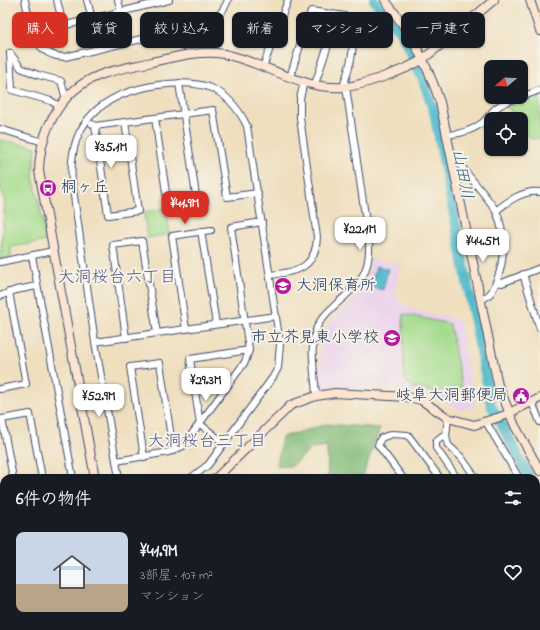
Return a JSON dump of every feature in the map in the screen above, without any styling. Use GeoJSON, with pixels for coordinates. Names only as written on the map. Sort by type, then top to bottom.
{"type":"FeatureCollection","features":[{"type":"Feature","properties":{"kind":"street"},"geometry":{"type":"LineString","coordinates":[[25,0],[28,12]]}},
{"type":"Feature","properties":{"kind":"street"},"geometry":{"type":"LineString","coordinates":[[57,0],[60,12]]}},
{"type":"Feature","properties":{"kind":"street"},"geometry":{"type":"LineString","coordinates":[[88,0],[91,12]]}},
{"type":"Feature","properties":{"kind":"street"},"geometry":{"type":"LineString","coordinates":[[118,0],[121,12],[150,2],[169,0]]}},
{"type":"Feature","properties":{"kind":"street"},"geometry":{"type":"LineString","coordinates":[[132,41],[205,24],[220,14],[228,0]]}},
{"type":"Feature","properties":{"kind":"street"},"geometry":{"type":"LineString","coordinates":[[263,67],[288,0]]}},
{"type":"Feature","properties":{"kind":"street"},"geometry":{"type":"LineString","coordinates":[[385,0],[413,39],[420,60],[440,102],[480,300],[506,415],[540,471]]}},
{"type":"Feature","properties":{"kind":"street"},"geometry":{"type":"LineString","coordinates":[[94,474],[39,171],[43,142],[51,120],[59,106],[75,90],[99,75],[190,54],[222,54],[315,84],[344,87],[366,82],[420,60],[494,0]]}},
{"type":"Feature","properties":{"kind":"street"},"geometry":{"type":"LineString","coordinates":[[530,0],[540,31]]}},
{"type":"Feature","properties":{"kind":"street"},"geometry":{"type":"LineString","coordinates":[[40,48],[49,54],[59,57],[100,48]]}},
{"type":"Feature","properties":{"kind":"street"},"geometry":{"type":"LineString","coordinates":[[290,77],[299,48]]}},
{"type":"Feature","properties":{"kind":"street"},"geometry":{"type":"LineString","coordinates":[[315,84],[327,48]]}},
{"type":"Feature","properties":{"kind":"street"},"geometry":{"type":"LineString","coordinates":[[316,396],[313,345],[319,324],[325,315],[357,286],[364,276],[369,263],[369,242],[344,87],[353,54],[353,48]]}},
{"type":"Feature","properties":{"kind":"street"},"geometry":{"type":"LineString","coordinates":[[59,106],[51,102],[12,90],[10,53],[21,68],[38,75],[61,81],[66,99]]}},
{"type":"Feature","properties":{"kind":"street"},"geometry":{"type":"LineString","coordinates":[[270,275],[295,271],[301,268],[309,262],[317,245],[299,113],[304,81]]}},
{"type":"Feature","properties":{"kind":"street"},"geometry":{"type":"LineString","coordinates":[[118,474],[95,342],[71,170],[75,146],[88,120],[106,102],[119,94],[140,88],[188,82],[214,89],[223,95],[238,110],[247,126],[280,344],[278,368],[273,377],[208,465],[196,474]]}},
{"type":"Feature","properties":{"kind":"street"},"geometry":{"type":"LineString","coordinates":[[179,83],[197,202]]}},
{"type":"Feature","properties":{"kind":"street"},"geometry":{"type":"LineString","coordinates":[[528,94],[540,90]]}},
{"type":"Feature","properties":{"kind":"street"},"geometry":{"type":"LineString","coordinates":[[447,135],[459,134],[473,129],[483,122],[494,109],[502,104]]}},
{"type":"Feature","properties":{"kind":"street"},"geometry":{"type":"LineString","coordinates":[[95,126],[213,110],[227,198],[258,193]]}},
{"type":"Feature","properties":{"kind":"street"},"geometry":{"type":"LineString","coordinates":[[155,118],[168,206],[205,201]]}},
{"type":"Feature","properties":{"kind":"street"},"geometry":{"type":"LineString","coordinates":[[88,120],[95,126],[108,215],[138,211],[125,122]]}},
{"type":"Feature","properties":{"kind":"street"},"geometry":{"type":"LineString","coordinates":[[0,129],[43,142]]}},
{"type":"Feature","properties":{"kind":"street"},"geometry":{"type":"LineString","coordinates":[[452,161],[458,162],[496,211],[502,232],[503,264],[492,292],[487,298],[480,300]]}},
{"type":"Feature","properties":{"kind":"street"},"geometry":{"type":"LineString","coordinates":[[496,211],[510,199],[522,194],[540,192]]}},
{"type":"Feature","properties":{"kind":"street"},"geometry":{"type":"LineString","coordinates":[[116,461],[173,451],[183,446],[245,362],[249,350],[231,227],[262,222]]}},
{"type":"Feature","properties":{"kind":"street"},"geometry":{"type":"LineString","coordinates":[[186,329],[172,236],[211,230]]}},
{"type":"Feature","properties":{"kind":"street"},"geometry":{"type":"LineString","coordinates":[[202,231],[216,324]]}},
{"type":"Feature","properties":{"kind":"street"},"geometry":{"type":"LineString","coordinates":[[126,338],[112,245],[142,241],[158,333]]}},
{"type":"Feature","properties":{"kind":"street"},"geometry":{"type":"LineString","coordinates":[[0,262],[53,251]]}},
{"type":"Feature","properties":{"kind":"street"},"geometry":{"type":"LineString","coordinates":[[32,256],[72,474]]}},
{"type":"Feature","properties":{"kind":"street"},"geometry":{"type":"LineString","coordinates":[[496,282],[502,283],[540,268]]}},
{"type":"Feature","properties":{"kind":"street"},"geometry":{"type":"LineString","coordinates":[[523,274],[540,329]]}},
{"type":"Feature","properties":{"kind":"street"},"geometry":{"type":"LineString","coordinates":[[0,296],[9,292],[37,286]]}},
{"type":"Feature","properties":{"kind":"street"},"geometry":{"type":"LineString","coordinates":[[0,389],[26,384],[9,292]]}},
{"type":"Feature","properties":{"kind":"street"},"geometry":{"type":"LineString","coordinates":[[95,342],[276,316]]}},
{"type":"Feature","properties":{"kind":"street"},"geometry":{"type":"LineString","coordinates":[[224,442],[200,424],[190,359],[249,350]]}},
{"type":"Feature","properties":{"kind":"street"},"geometry":{"type":"LineString","coordinates":[[144,457],[130,368],[160,363],[173,451]]}},
{"type":"Feature","properties":{"kind":"street"},"geometry":{"type":"LineString","coordinates":[[220,474],[291,405],[316,396],[335,393],[408,397],[421,400],[448,418],[474,424],[506,415],[540,398]]}},
{"type":"Feature","properties":{"kind":"street"},"geometry":{"type":"LineString","coordinates":[[532,402],[540,422]]}},
{"type":"Feature","properties":{"kind":"street"},"geometry":{"type":"LineString","coordinates":[[11,474],[2,419],[30,414],[41,474]]}},
{"type":"Feature","properties":{"kind":"street"},"geometry":{"type":"LineString","coordinates":[[448,418],[446,436],[448,445],[461,457],[473,474]]}},
{"type":"Feature","properties":{"kind":"street"},"geometry":{"type":"LineString","coordinates":[[489,421],[517,474]]}},
{"type":"Feature","properties":{"kind":"street"},"geometry":{"type":"LineString","coordinates":[[400,474],[378,445],[381,438],[392,434],[408,435],[437,474]]}},
{"type":"Feature","properties":{"kind":"street"},"geometry":{"type":"LineString","coordinates":[[446,436],[442,436],[436,441],[436,448],[454,474]]}},
{"type":"Feature","properties":{"kind":"shaded area","name":"市立芥見東小学校"},"geometry":{"type":"Polygon","coordinates":[[[372,260],[401,264],[396,285],[396,297],[403,305],[411,309],[459,320],[475,407],[460,410],[431,395],[402,388],[346,387],[323,389],[321,386],[320,347],[326,328],[341,311],[355,299],[365,282],[372,260]]]}},
{"type":"Feature","properties":{"kind":"green space"},"geometry":{"type":"Polygon","coordinates":[[[540,93],[540,138],[536,139],[528,135],[528,112],[511,112],[506,104],[528,104],[528,97],[540,93]]]}},
{"type":"Feature","properties":{"kind":"green space"},"geometry":{"type":"Polygon","coordinates":[[[0,140],[36,147],[33,176],[47,241],[11,247],[11,257],[0,260],[5,202],[0,185],[0,140]]]}},
{"type":"Feature","properties":{"kind":"green space"},"geometry":{"type":"Polygon","coordinates":[[[166,208],[170,234],[147,238],[144,212],[166,208]]]}},
{"type":"Feature","properties":{"kind":"green space"},"geometry":{"type":"Polygon","coordinates":[[[403,314],[450,324],[462,389],[442,395],[427,390],[413,388],[404,379],[403,314]]]}},
{"type":"Feature","properties":{"kind":"green space"},"geometry":{"type":"Polygon","coordinates":[[[327,424],[380,428],[363,474],[328,474],[327,446],[312,448],[292,466],[277,466],[282,437],[327,424]]]}},
{"type":"Feature","properties":{"kind":"water"},"geometry":{"type":"Polygon","coordinates":[[[376,266],[388,269],[383,290],[371,287],[376,266]]]}},
{"type":"Feature","properties":{"kind":"waterway","name":"山田川"},"geometry":{"type":"LineString","coordinates":[[374,0],[401,33],[423,80],[434,112],[491,405],[528,474]]}},
{"type":"Feature","properties":{"kind":"place","name":"桐ヶ丘"},"geometry":{"type":"Point","coordinates":[48,188]}},
{"type":"Feature","properties":{"kind":"place","name":"大洞保育所"},"geometry":{"type":"Point","coordinates":[283,286]}},
{"type":"Feature","properties":{"kind":"place","name":"市立芥見東小学校"},"geometry":{"type":"Point","coordinates":[392,338]}},
{"type":"Feature","properties":{"kind":"place","name":"岐阜大洞郵便局"},"geometry":{"type":"Point","coordinates":[521,396]}},
{"type":"Feature","properties":{"kind":"district","name":"大洞桜台六丁目"},"geometry":{"type":"Point","coordinates":[117,277]}},
{"type":"Feature","properties":{"kind":"district","name":"大洞桜台三丁目"},"geometry":{"type":"Point","coordinates":[207,441]}}]}
